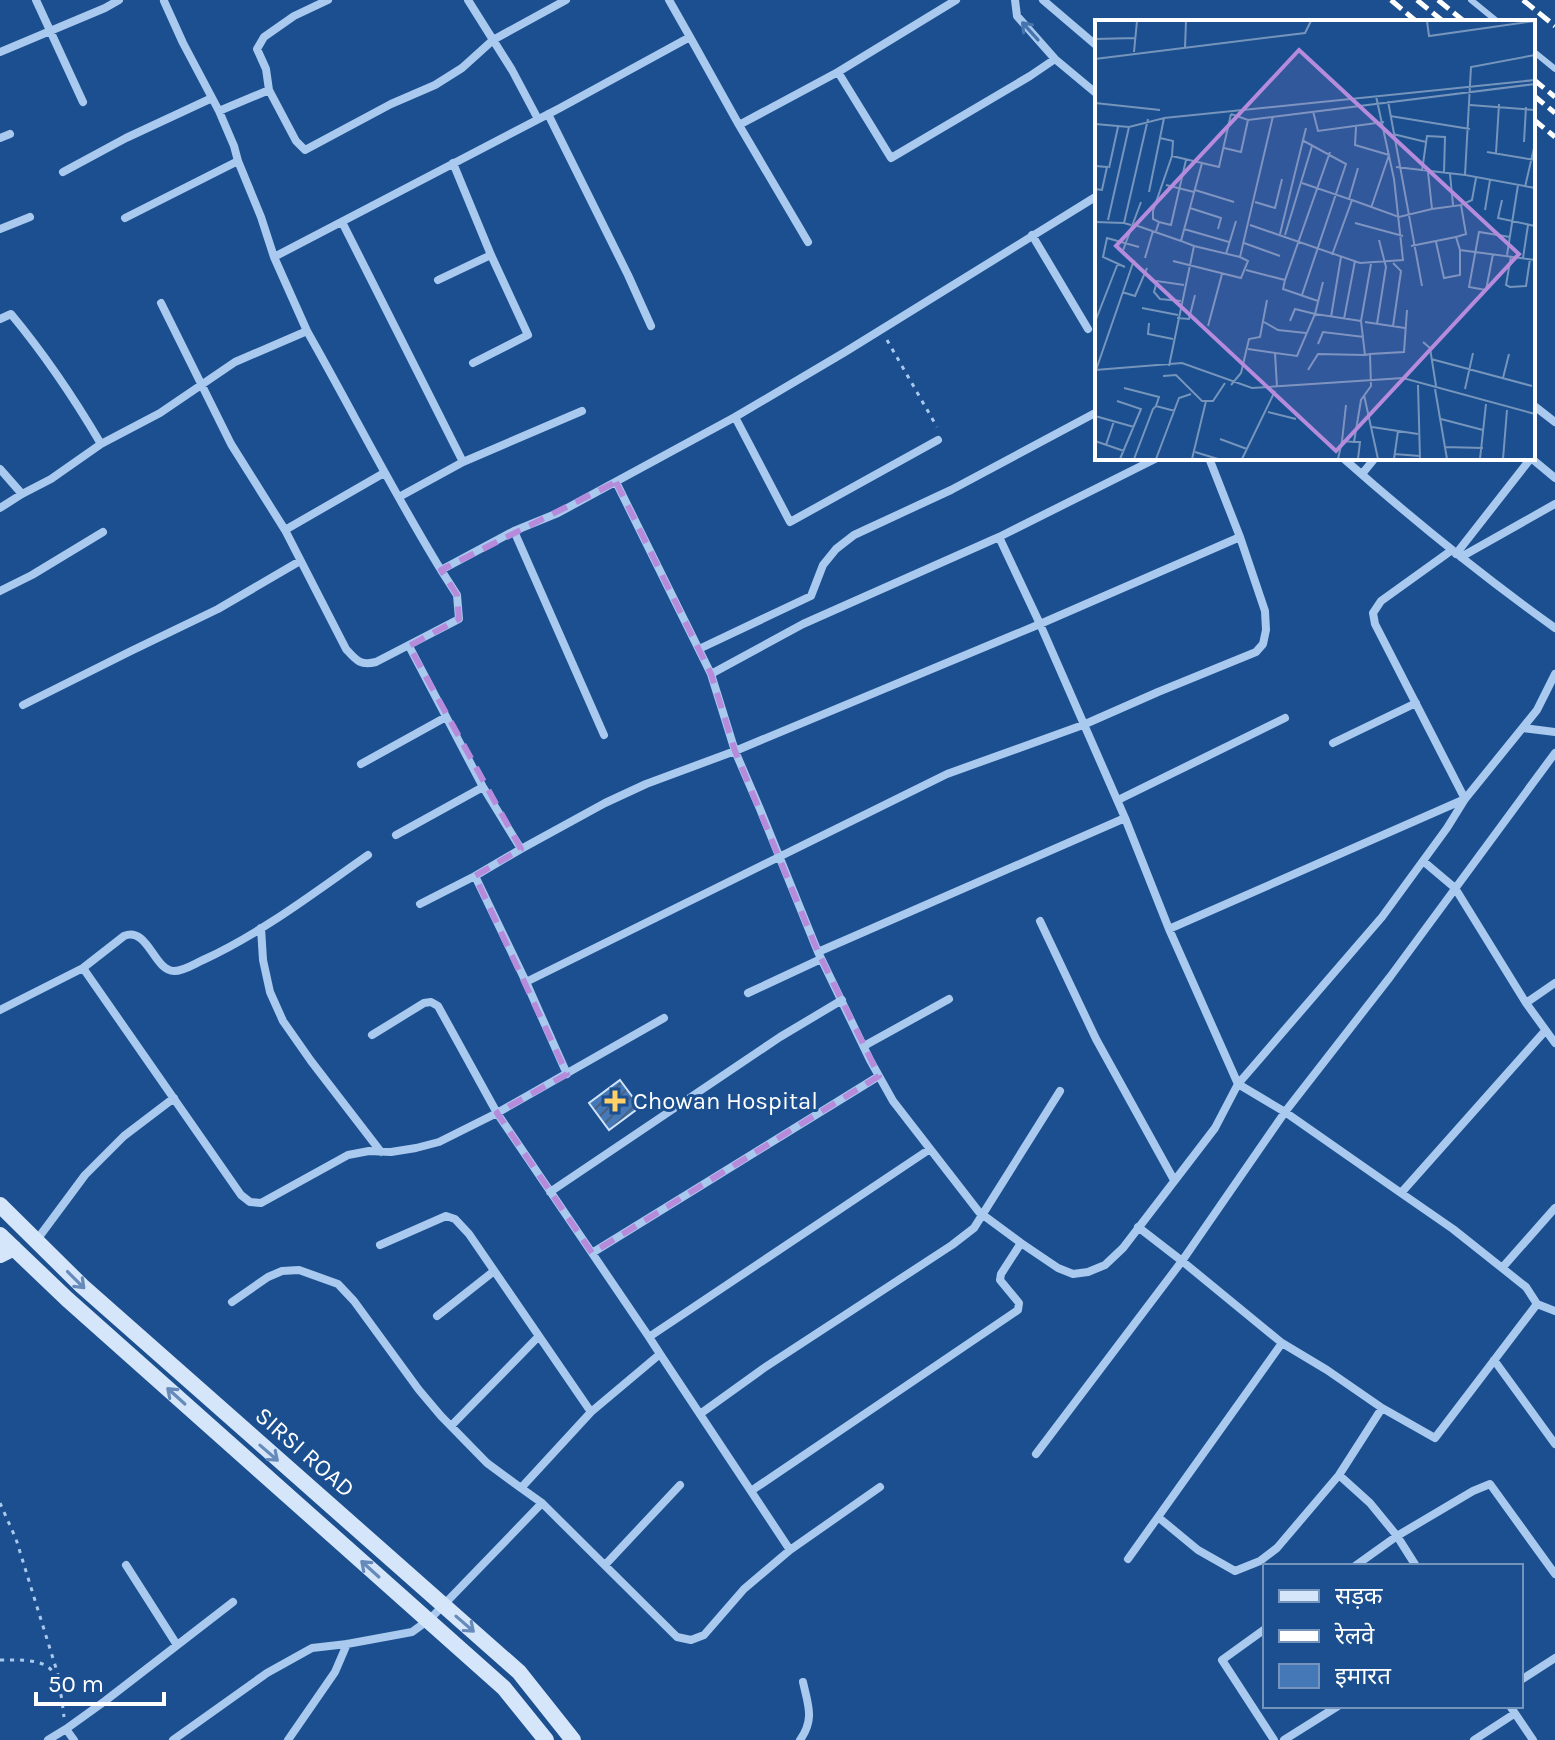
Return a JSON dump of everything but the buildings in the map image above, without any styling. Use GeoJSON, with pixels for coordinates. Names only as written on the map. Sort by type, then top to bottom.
{"type":"FeatureCollection","features":[{"type":"Feature","properties":{"kind":"main road","name":"SIRSI ROAD"},"geometry":{"type":"LineString","coordinates":[[0,1205],[82,1286],[162,1358],[519,1672],[573,1740]]}},
{"type":"Feature","properties":{"kind":"main road","name":"SIRSI ROAD"},"geometry":{"type":"LineString","coordinates":[[0,1235],[7,1252],[67,1299],[504,1688],[546,1740]]}},
{"type":"Feature","properties":{"kind":"street"},"geometry":{"type":"LineString","coordinates":[[36,0],[83,102]]}},
{"type":"Feature","properties":{"kind":"street"},"geometry":{"type":"LineString","coordinates":[[0,52],[119,0]]}},
{"type":"Feature","properties":{"kind":"street"},"geometry":{"type":"LineString","coordinates":[[161,303],[231,444],[285,530],[346,649],[366,665],[459,619],[457,595],[411,521],[307,331],[274,257],[219,111],[164,0]]}},
{"type":"Feature","properties":{"kind":"street"},"geometry":{"type":"LineString","coordinates":[[328,0],[294,16],[264,37],[257,49],[266,69],[269,90],[296,141],[305,150],[391,104],[435,85],[462,68],[493,40],[566,0]]}},
{"type":"Feature","properties":{"kind":"street"},"geometry":{"type":"LineString","coordinates":[[468,0],[512,70],[538,119]]}},
{"type":"Feature","properties":{"kind":"street"},"geometry":{"type":"LineString","coordinates":[[669,0],[808,242]]}},
{"type":"Feature","properties":{"kind":"street"},"geometry":{"type":"LineString","coordinates":[[739,125],[838,72],[956,0]]}},
{"type":"Feature","properties":{"kind":"street"},"geometry":{"type":"LineString","coordinates":[[1015,0],[1017,16],[1055,59],[1095,92]]}},
{"type":"Feature","properties":{"kind":"street"},"geometry":{"type":"LineString","coordinates":[[1043,0],[1095,44]]}},
{"type":"Feature","properties":{"kind":"street"},"geometry":{"type":"LineString","coordinates":[[274,257],[690,37]]}},
{"type":"Feature","properties":{"kind":"street"},"geometry":{"type":"LineString","coordinates":[[838,72],[891,158],[1055,59]]}},
{"type":"Feature","properties":{"kind":"street"},"geometry":{"type":"LineString","coordinates":[[219,111],[269,90]]}},
{"type":"Feature","properties":{"kind":"street"},"geometry":{"type":"LineString","coordinates":[[63,172],[126,138],[212,98]]}},
{"type":"Feature","properties":{"kind":"street"},"geometry":{"type":"LineString","coordinates":[[548,114],[651,326]]}},
{"type":"Feature","properties":{"kind":"street"},"geometry":{"type":"LineString","coordinates":[[0,138],[10,134]]}},
{"type":"Feature","properties":{"kind":"street"},"geometry":{"type":"LineString","coordinates":[[125,218],[238,161]]}},
{"type":"Feature","properties":{"kind":"street"},"geometry":{"type":"LineString","coordinates":[[453,163],[528,335],[473,363]]}},
{"type":"Feature","properties":{"kind":"street"},"geometry":{"type":"LineString","coordinates":[[441,570],[514,531],[558,513],[735,417],[1095,197]]}},
{"type":"Feature","properties":{"kind":"street"},"geometry":{"type":"LineString","coordinates":[[0,229],[30,217]]}},
{"type":"Feature","properties":{"kind":"street"},"geometry":{"type":"LineString","coordinates":[[342,222],[463,462]]}},
{"type":"Feature","properties":{"kind":"street"},"geometry":{"type":"LineString","coordinates":[[1032,235],[1088,329]]}},
{"type":"Feature","properties":{"kind":"street"},"geometry":{"type":"LineString","coordinates":[[438,280],[491,255]]}},
{"type":"Feature","properties":{"kind":"street"},"geometry":{"type":"LineString","coordinates":[[0,319],[11,314],[36,343],[101,444]]}},
{"type":"Feature","properties":{"kind":"street"},"geometry":{"type":"LineString","coordinates":[[0,508],[51,479],[101,444],[160,413],[235,362],[307,331]]}},
{"type":"Feature","properties":{"kind":"street"},"geometry":{"type":"LineString","coordinates":[[1535,407],[1555,422]]}},
{"type":"Feature","properties":{"kind":"street"},"geometry":{"type":"LineString","coordinates":[[399,497],[463,462],[582,411]]}},
{"type":"Feature","properties":{"kind":"street"},"geometry":{"type":"LineString","coordinates":[[699,649],[811,596],[823,565],[836,549],[854,535],[951,490],[1095,413]]}},
{"type":"Feature","properties":{"kind":"street"},"geometry":{"type":"LineString","coordinates":[[735,417],[790,522],[938,440]]}},
{"type":"Feature","properties":{"kind":"street"},"geometry":{"type":"LineString","coordinates":[[711,674],[803,624],[999,537],[1153,460]]}},
{"type":"Feature","properties":{"kind":"street"},"geometry":{"type":"LineString","coordinates":[[526,982],[947,774],[1083,725],[1256,652],[1263,644],[1265,611],[1210,460]]}},
{"type":"Feature","properties":{"kind":"street"},"geometry":{"type":"LineString","coordinates":[[1345,460],[1456,554],[1555,628]]}},
{"type":"Feature","properties":{"kind":"street"},"geometry":{"type":"LineString","coordinates":[[1362,474],[1373,460]]}},
{"type":"Feature","properties":{"kind":"street"},"geometry":{"type":"LineString","coordinates":[[1456,554],[1529,460]]}},
{"type":"Feature","properties":{"kind":"street"},"geometry":{"type":"LineString","coordinates":[[1533,460],[1555,478]]}},
{"type":"Feature","properties":{"kind":"street"},"geometry":{"type":"LineString","coordinates":[[0,469],[22,494]]}},
{"type":"Feature","properties":{"kind":"street"},"geometry":{"type":"LineString","coordinates":[[285,530],[384,473]]}},
{"type":"Feature","properties":{"kind":"street"},"geometry":{"type":"LineString","coordinates":[[616,482],[711,674],[735,751],[820,956],[893,1101],[982,1215],[1058,1268],[1073,1274],[1105,1265],[1123,1248],[1215,1128],[1238,1084],[1382,917],[1465,799],[1537,710],[1555,674]]}},
{"type":"Feature","properties":{"kind":"street"},"geometry":{"type":"LineString","coordinates":[[1465,799],[1375,624],[1373,613],[1381,601],[1456,554],[1555,504]]}},
{"type":"Feature","properties":{"kind":"street"},"geometry":{"type":"LineString","coordinates":[[514,531],[604,735]]}},
{"type":"Feature","properties":{"kind":"street"},"geometry":{"type":"LineString","coordinates":[[0,591],[103,532]]}},
{"type":"Feature","properties":{"kind":"street"},"geometry":{"type":"LineString","coordinates":[[999,537],[1118,800],[1169,929],[1238,1084],[1285,1112],[1453,1229],[1526,1287],[1537,1304],[1555,1311]]}},
{"type":"Feature","properties":{"kind":"street"},"geometry":{"type":"LineString","coordinates":[[420,904],[618,796],[735,751],[1040,624],[1240,537]]}},
{"type":"Feature","properties":{"kind":"street"},"geometry":{"type":"LineString","coordinates":[[23,705],[218,609],[300,561]]}},
{"type":"Feature","properties":{"kind":"street"},"geometry":{"type":"LineString","coordinates":[[409,646],[483,787],[521,849]]}},
{"type":"Feature","properties":{"kind":"street"},"geometry":{"type":"LineString","coordinates":[[1333,743],[1416,703]]}},
{"type":"Feature","properties":{"kind":"street"},"geometry":{"type":"LineString","coordinates":[[361,764],[446,717]]}},
{"type":"Feature","properties":{"kind":"street"},"geometry":{"type":"LineString","coordinates":[[1118,800],[1285,718]]}},
{"type":"Feature","properties":{"kind":"street"},"geometry":{"type":"LineString","coordinates":[[1523,728],[1555,732]]}},
{"type":"Feature","properties":{"kind":"street"},"geometry":{"type":"LineString","coordinates":[[1036,1454],[1182,1261],[1285,1112],[1555,753]]}},
{"type":"Feature","properties":{"kind":"street"},"geometry":{"type":"LineString","coordinates":[[396,835],[483,787]]}},
{"type":"Feature","properties":{"kind":"street"},"geometry":{"type":"LineString","coordinates":[[1169,929],[1465,799]]}},
{"type":"Feature","properties":{"kind":"street"},"geometry":{"type":"LineString","coordinates":[[748,993],[820,956],[1125,818]]}},
{"type":"Feature","properties":{"kind":"street"},"geometry":{"type":"LineString","coordinates":[[0,1010],[83,968],[130,934],[142,941],[165,968],[170,971],[183,969],[231,948],[368,855]]}},
{"type":"Feature","properties":{"kind":"street"},"geometry":{"type":"LineString","coordinates":[[1423,861],[1455,888],[1526,1003],[1555,1043]]}},
{"type":"Feature","properties":{"kind":"street"},"geometry":{"type":"LineString","coordinates":[[475,876],[567,1074]]}},
{"type":"Feature","properties":{"kind":"street"},"geometry":{"type":"LineString","coordinates":[[1040,921],[1096,1039],[1174,1180]]}},
{"type":"Feature","properties":{"kind":"street"},"geometry":{"type":"LineString","coordinates":[[261,928],[263,960],[270,992],[283,1021],[381,1152]]}},
{"type":"Feature","properties":{"kind":"street"},"geometry":{"type":"LineString","coordinates":[[83,968],[241,1195],[250,1202],[261,1203],[348,1155],[416,1148],[439,1142],[497,1113],[664,1018]]}},
{"type":"Feature","properties":{"kind":"street"},"geometry":{"type":"LineString","coordinates":[[1526,1003],[1555,983]]}},
{"type":"Feature","properties":{"kind":"street"},"geometry":{"type":"LineString","coordinates":[[864,1046],[949,999]]}},
{"type":"Feature","properties":{"kind":"street"},"geometry":{"type":"LineString","coordinates":[[550,1192],[780,1037],[842,1000]]}},
{"type":"Feature","properties":{"kind":"street"},"geometry":{"type":"LineString","coordinates":[[372,1035],[424,1003],[431,1002],[438,1006],[497,1113],[790,1550]]}},
{"type":"Feature","properties":{"kind":"street"},"geometry":{"type":"LineString","coordinates":[[1401,1193],[1545,1031]]}},
{"type":"Feature","properties":{"kind":"street"},"geometry":{"type":"LineString","coordinates":[[592,1253],[879,1076]]}},
{"type":"Feature","properties":{"kind":"street"},"geometry":{"type":"LineString","coordinates":[[700,1414],[974,1228],[1060,1091]]}},
{"type":"Feature","properties":{"kind":"street"},"geometry":{"type":"LineString","coordinates":[[36,1241],[85,1175],[124,1136],[174,1098]]}},
{"type":"Feature","properties":{"kind":"street"},"geometry":{"type":"LineString","coordinates":[[649,1337],[930,1149]]}},
{"type":"Feature","properties":{"kind":"street"},"geometry":{"type":"LineString","coordinates":[[1502,1268],[1555,1208]]}},
{"type":"Feature","properties":{"kind":"street"},"geometry":{"type":"LineString","coordinates":[[380,1245],[446,1216],[455,1219],[591,1412]]}},
{"type":"Feature","properties":{"kind":"street"},"geometry":{"type":"LineString","coordinates":[[1138,1227],[1282,1343],[1382,1408],[1435,1438],[1537,1304]]}},
{"type":"Feature","properties":{"kind":"street"},"geometry":{"type":"LineString","coordinates":[[751,1491],[1018,1310],[1019,1303],[1000,1280],[1021,1243]]}},
{"type":"Feature","properties":{"kind":"street"},"geometry":{"type":"LineString","coordinates":[[232,1302],[282,1271],[299,1270],[338,1284],[419,1390],[451,1426],[487,1463],[542,1503],[677,1637],[691,1640],[704,1635],[744,1589],[790,1550],[880,1487]]}},
{"type":"Feature","properties":{"kind":"street"},"geometry":{"type":"LineString","coordinates":[[437,1316],[494,1271]]}},
{"type":"Feature","properties":{"kind":"street"},"geometry":{"type":"LineString","coordinates":[[451,1426],[539,1336]]}},
{"type":"Feature","properties":{"kind":"street"},"geometry":{"type":"LineString","coordinates":[[1128,1559],[1282,1343]]}},
{"type":"Feature","properties":{"kind":"street"},"geometry":{"type":"LineString","coordinates":[[521,1488],[591,1412],[660,1354]]}},
{"type":"Feature","properties":{"kind":"street"},"geometry":{"type":"LineString","coordinates":[[1494,1360],[1555,1444]]}},
{"type":"Feature","properties":{"kind":"street"},"geometry":{"type":"LineString","coordinates":[[1158,1517],[1198,1550],[1235,1571],[1260,1561],[1290,1535],[1339,1475],[1382,1408]]}},
{"type":"Feature","properties":{"kind":"street"},"geometry":{"type":"LineString","coordinates":[[1339,1475],[1370,1503],[1415,1564]]}},
{"type":"Feature","properties":{"kind":"street"},"geometry":{"type":"LineString","coordinates":[[1358,1564],[1397,1536],[1490,1484],[1555,1574]]}},
{"type":"Feature","properties":{"kind":"street"},"geometry":{"type":"LineString","coordinates":[[605,1565],[680,1485]]}},
{"type":"Feature","properties":{"kind":"street"},"geometry":{"type":"LineString","coordinates":[[173,1740],[267,1673],[312,1648],[412,1632],[428,1620],[542,1503]]}},
{"type":"Feature","properties":{"kind":"street"},"geometry":{"type":"LineString","coordinates":[[126,1565],[177,1645]]}},
{"type":"Feature","properties":{"kind":"street"},"geometry":{"type":"LineString","coordinates":[[48,1740],[105,1701],[233,1602]]}},
{"type":"Feature","properties":{"kind":"street"},"geometry":{"type":"LineString","coordinates":[[1263,1630],[1222,1660],[1274,1740]]}},
{"type":"Feature","properties":{"kind":"street"},"geometry":{"type":"LineString","coordinates":[[288,1740],[335,1672],[347,1644]]}},
{"type":"Feature","properties":{"kind":"street"},"geometry":{"type":"LineString","coordinates":[[1523,1679],[1555,1658]]}},
{"type":"Feature","properties":{"kind":"street"},"geometry":{"type":"LineString","coordinates":[[800,1740],[810,1719],[803,1682]]}},
{"type":"Feature","properties":{"kind":"street"},"geometry":{"type":"LineString","coordinates":[[1284,1740],[1335,1708]]}},
{"type":"Feature","properties":{"kind":"street"},"geometry":{"type":"LineString","coordinates":[[1474,1740],[1512,1710],[1533,1740]]}},
{"type":"Feature","properties":{"kind":"street"},"geometry":{"type":"LineString","coordinates":[[66,1729],[74,1740]]}},
{"type":"Feature","properties":{"kind":"lane"},"geometry":{"type":"LineString","coordinates":[[1471,0],[1496,20]]}},
{"type":"Feature","properties":{"kind":"lane"},"geometry":{"type":"LineString","coordinates":[[1535,53],[1555,69]]}},
{"type":"Feature","properties":{"kind":"path"},"geometry":{"type":"LineString","coordinates":[[881,330],[939,429],[941,434],[938,440]]}},
{"type":"Feature","properties":{"kind":"path"},"geometry":{"type":"LineString","coordinates":[[0,1503],[16,1539],[60,1681],[66,1729]]}},
{"type":"Feature","properties":{"kind":"path"},"geometry":{"type":"LineString","coordinates":[[0,1660],[25,1660],[48,1665],[60,1681]]}},
{"type":"Feature","properties":{"kind":"highlighted area"},"geometry":{"type":"Polygon","coordinates":[[[616,482],[711,674],[735,751],[818,952],[879,1076],[592,1253],[497,1113],[567,1074],[475,876],[521,849],[409,646],[459,619],[457,595],[441,570],[616,482]]]}},
{"type":"Feature","properties":{"kind":"railway"},"geometry":{"type":"LineString","coordinates":[[1391,0],[1415,20]]}},
{"type":"Feature","properties":{"kind":"railway"},"geometry":{"type":"LineString","coordinates":[[1417,0],[1442,20]]}},
{"type":"Feature","properties":{"kind":"railway"},"geometry":{"type":"LineString","coordinates":[[1438,0],[1463,20]]}},
{"type":"Feature","properties":{"kind":"railway"},"geometry":{"type":"LineString","coordinates":[[1523,0],[1555,26]]}},
{"type":"Feature","properties":{"kind":"railway"},"geometry":{"type":"LineString","coordinates":[[1535,81],[1555,97]]}},
{"type":"Feature","properties":{"kind":"railway"},"geometry":{"type":"LineString","coordinates":[[1535,97],[1555,113]]}},
{"type":"Feature","properties":{"kind":"railway"},"geometry":{"type":"LineString","coordinates":[[1535,121],[1555,137]]}},
{"type":"Feature","properties":{"kind":"place","name":"Chowan Hospital"},"geometry":{"type":"Point","coordinates":[615,1101]}}]}
